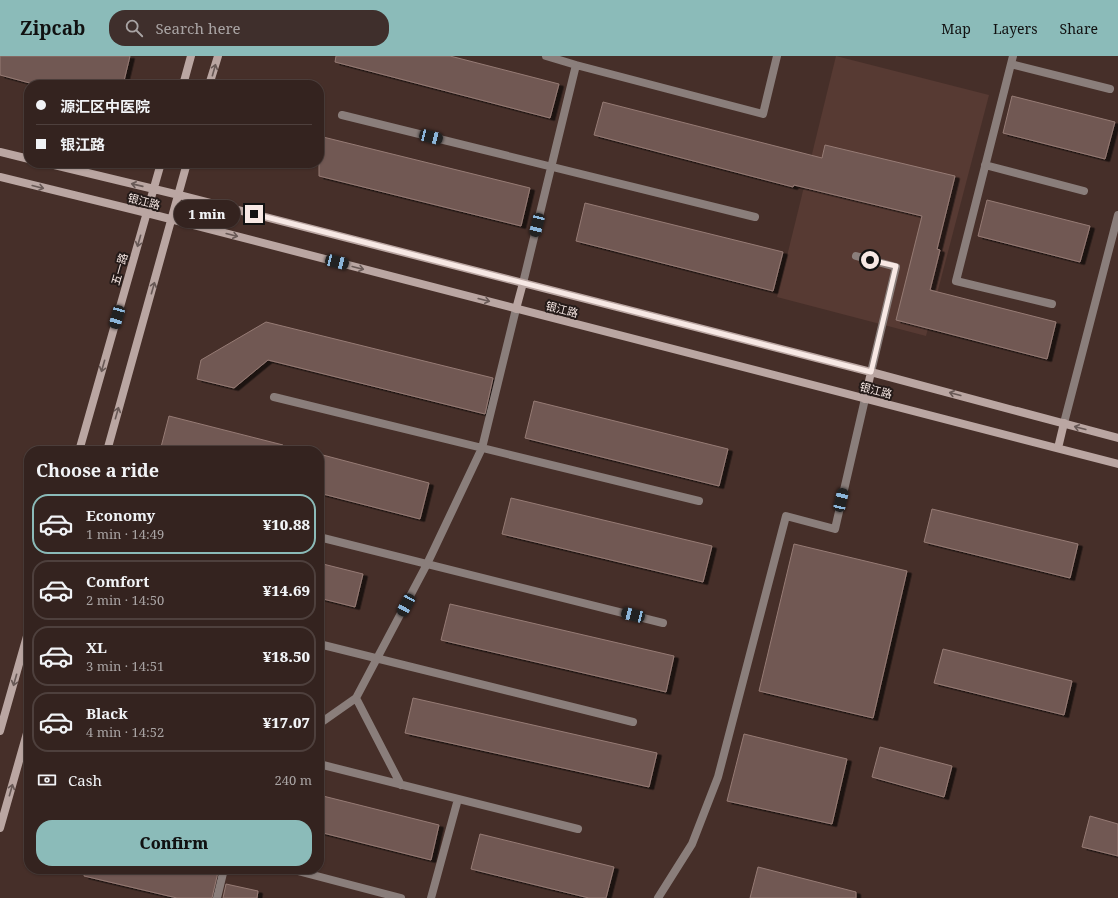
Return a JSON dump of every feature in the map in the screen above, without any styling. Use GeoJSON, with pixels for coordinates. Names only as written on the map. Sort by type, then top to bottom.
{"type":"FeatureCollection","features":[{"type":"Feature","properties":{"kind":"street"},"geometry":{"type":"LineString","coordinates":[[184,80],[191,56]]}},
{"type":"Feature","properties":{"kind":"street"},"geometry":{"type":"LineString","coordinates":[[211,80],[218,56]]}},
{"type":"Feature","properties":{"kind":"street"},"geometry":{"type":"LineString","coordinates":[[546,56],[763,114],[777,56]]}},
{"type":"Feature","properties":{"kind":"street"},"geometry":{"type":"LineString","coordinates":[[1052,304],[956,281],[1012,60],[1110,89]]}},
{"type":"Feature","properties":{"kind":"street"},"geometry":{"type":"LineString","coordinates":[[324,720],[356,698],[427,564],[482,448],[576,65]]}},
{"type":"Feature","properties":{"kind":"street"},"geometry":{"type":"LineString","coordinates":[[342,115],[755,217]]}},
{"type":"Feature","properties":{"kind":"street"},"geometry":{"type":"LineString","coordinates":[[0,152],[24,158]]}},
{"type":"Feature","properties":{"kind":"street"},"geometry":{"type":"LineString","coordinates":[[985,165],[1084,191]]}},
{"type":"Feature","properties":{"kind":"street","name":"银江路"},"geometry":{"type":"LineString","coordinates":[[68,168],[178,194],[871,372],[1118,438]]}},
{"type":"Feature","properties":{"kind":"street","name":"五一路"},"geometry":{"type":"LineString","coordinates":[[80,446],[160,168]]}},
{"type":"Feature","properties":{"kind":"street"},"geometry":{"type":"LineString","coordinates":[[108,446],[186,168]]}},
{"type":"Feature","properties":{"kind":"street","name":"银江路"},"geometry":{"type":"LineString","coordinates":[[0,177],[147,213],[1118,464]]}},
{"type":"Feature","properties":{"kind":"street"},"geometry":{"type":"LineString","coordinates":[[1058,448],[1118,215]]}},
{"type":"Feature","properties":{"kind":"street"},"geometry":{"type":"LineString","coordinates":[[658,898],[692,844],[718,777],[786,516],[835,529],[896,266],[856,256]]}},
{"type":"Feature","properties":{"kind":"street"},"geometry":{"type":"LineString","coordinates":[[274,397],[699,501]]}},
{"type":"Feature","properties":{"kind":"street"},"geometry":{"type":"LineString","coordinates":[[324,539],[663,623]]}},
{"type":"Feature","properties":{"kind":"street"},"geometry":{"type":"LineString","coordinates":[[324,645],[633,722]]}},
{"type":"Feature","properties":{"kind":"street"},"geometry":{"type":"LineString","coordinates":[[0,731],[24,647]]}},
{"type":"Feature","properties":{"kind":"street"},"geometry":{"type":"LineString","coordinates":[[356,698],[402,785]]}},
{"type":"Feature","properties":{"kind":"street"},"geometry":{"type":"LineString","coordinates":[[0,828],[24,744]]}},
{"type":"Feature","properties":{"kind":"street"},"geometry":{"type":"LineString","coordinates":[[324,765],[578,829]]}},
{"type":"Feature","properties":{"kind":"street"},"geometry":{"type":"LineString","coordinates":[[431,898],[458,799]]}},
{"type":"Feature","properties":{"kind":"street"},"geometry":{"type":"LineString","coordinates":[[217,898],[223,874]]}},
{"type":"Feature","properties":{"kind":"street"},"geometry":{"type":"LineString","coordinates":[[309,874],[400,898]]}},
{"type":"Feature","properties":{"kind":"shaded area"},"geometry":{"type":"Polygon","coordinates":[[[836,56],[989,95],[926,336],[777,297],[836,56]]]}},
{"type":"Feature","properties":{"kind":"building"},"geometry":{"type":"Polygon","coordinates":[[[0,56],[130,56],[124,80],[24,80],[24,81],[0,75],[0,56]]]}},
{"type":"Feature","properties":{"kind":"building"},"geometry":{"type":"Polygon","coordinates":[[[336,56],[450,56],[559,84],[550,118],[335,62],[336,56]]]}},
{"type":"Feature","properties":{"kind":"building"},"geometry":{"type":"Polygon","coordinates":[[[1012,96],[1115,122],[1105,159],[1003,133],[1012,96]]]}},
{"type":"Feature","properties":{"kind":"building"},"geometry":{"type":"Polygon","coordinates":[[[603,102],[822,158],[825,145],[955,176],[937,249],[940,250],[930,290],[1056,322],[1047,359],[896,320],[922,216],[794,185],[793,187],[594,135],[603,102]]]}},
{"type":"Feature","properties":{"kind":"building"},"geometry":{"type":"Polygon","coordinates":[[[324,137],[530,188],[521,226],[319,176],[319,168],[324,168],[324,137]]]}},
{"type":"Feature","properties":{"kind":"building"},"geometry":{"type":"Polygon","coordinates":[[[987,200],[1090,226],[1080,262],[978,236],[987,200]]]}},
{"type":"Feature","properties":{"kind":"building"},"geometry":{"type":"Polygon","coordinates":[[[585,203],[783,252],[773,291],[576,241],[585,203]]]}},
{"type":"Feature","properties":{"kind":"building"},"geometry":{"type":"Polygon","coordinates":[[[266,322],[493,378],[485,414],[268,360],[234,388],[197,379],[201,360],[266,322]]]}},
{"type":"Feature","properties":{"kind":"building"},"geometry":{"type":"Polygon","coordinates":[[[534,401],[728,449],[719,486],[525,438],[534,401]]]}},
{"type":"Feature","properties":{"kind":"building"},"geometry":{"type":"Polygon","coordinates":[[[169,416],[283,445],[283,446],[161,446],[169,416]]]}},
{"type":"Feature","properties":{"kind":"building"},"geometry":{"type":"Polygon","coordinates":[[[324,455],[429,483],[420,519],[324,494],[324,455]]]}},
{"type":"Feature","properties":{"kind":"building"},"geometry":{"type":"Polygon","coordinates":[[[511,498],[712,546],[703,582],[502,534],[511,498]]]}},
{"type":"Feature","properties":{"kind":"building"},"geometry":{"type":"Polygon","coordinates":[[[932,509],[1078,544],[1070,578],[924,542],[932,509]]]}},
{"type":"Feature","properties":{"kind":"building"},"geometry":{"type":"Polygon","coordinates":[[[794,544],[907,571],[873,718],[759,691],[794,544]]]}},
{"type":"Feature","properties":{"kind":"building"},"geometry":{"type":"Polygon","coordinates":[[[324,564],[363,574],[355,607],[324,599],[324,564]]]}},
{"type":"Feature","properties":{"kind":"building"},"geometry":{"type":"Polygon","coordinates":[[[450,604],[674,656],[666,692],[441,640],[450,604]]]}},
{"type":"Feature","properties":{"kind":"building"},"geometry":{"type":"Polygon","coordinates":[[[943,649],[1072,681],[1064,715],[934,683],[943,649]]]}},
{"type":"Feature","properties":{"kind":"building"},"geometry":{"type":"Polygon","coordinates":[[[413,698],[657,753],[649,787],[405,733],[413,698]]]}},
{"type":"Feature","properties":{"kind":"building"},"geometry":{"type":"Polygon","coordinates":[[[744,734],[847,759],[832,824],[727,801],[744,734]]]}},
{"type":"Feature","properties":{"kind":"building"},"geometry":{"type":"Polygon","coordinates":[[[880,747],[952,766],[944,797],[872,777],[880,747]]]}},
{"type":"Feature","properties":{"kind":"building"},"geometry":{"type":"Polygon","coordinates":[[[324,796],[439,825],[431,860],[324,833],[324,796]]]}},
{"type":"Feature","properties":{"kind":"building"},"geometry":{"type":"Polygon","coordinates":[[[1090,816],[1118,824],[1118,856],[1082,847],[1090,816]]]}},
{"type":"Feature","properties":{"kind":"building"},"geometry":{"type":"Polygon","coordinates":[[[480,834],[614,867],[606,898],[589,898],[471,869],[480,834]]]}},
{"type":"Feature","properties":{"kind":"building"},"geometry":{"type":"Polygon","coordinates":[[[758,867],[856,892],[856,898],[750,898],[758,867]]]}},
{"type":"Feature","properties":{"kind":"building"},"geometry":{"type":"Polygon","coordinates":[[[84,874],[218,874],[212,898],[177,898],[84,876],[84,874]]]}},
{"type":"Feature","properties":{"kind":"building"},"geometry":{"type":"Polygon","coordinates":[[[226,884],[258,891],[257,898],[223,898],[226,884]]]}},
{"type":"Feature","properties":{"kind":"route"},"geometry":{"type":"LineString","coordinates":[[254,214],[871,372],[896,266],[870,260]]}}]}
